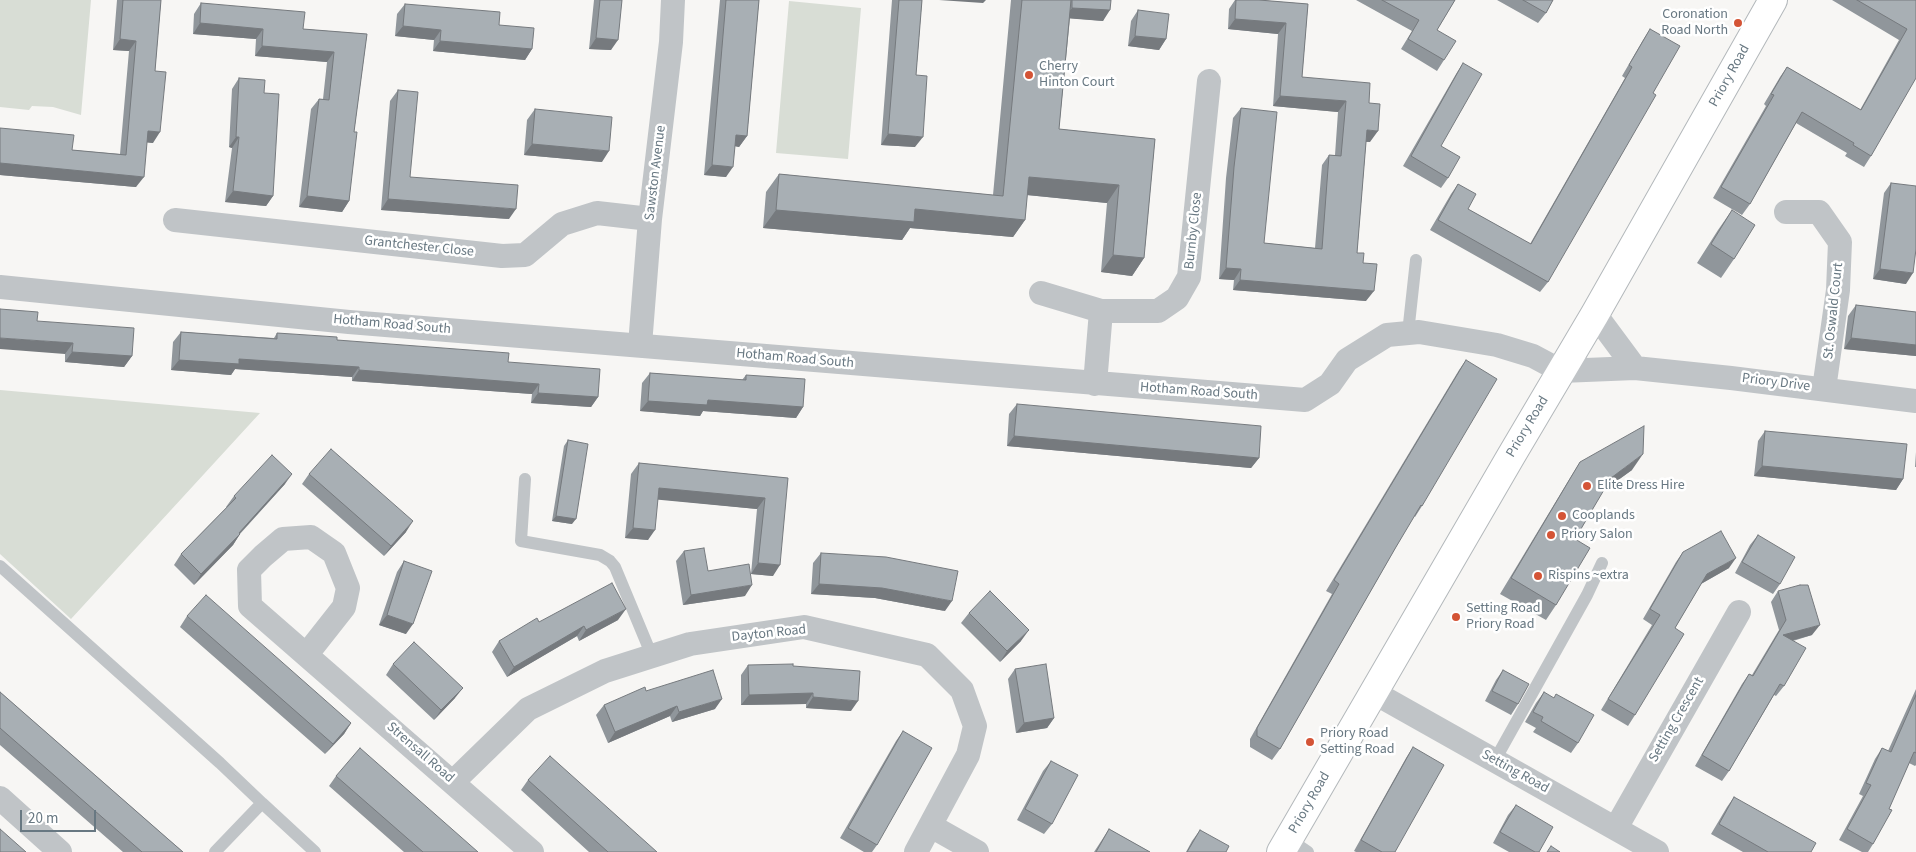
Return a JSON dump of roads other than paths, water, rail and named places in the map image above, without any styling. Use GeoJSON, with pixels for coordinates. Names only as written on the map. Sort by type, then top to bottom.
{"type":"FeatureCollection","features":[{"type":"Feature","properties":{"kind":"street","name":"Sawston Avenue"},"geometry":{"type":"LineString","coordinates":[[640,346],[650,218],[671,42],[673,0]]}},
{"type":"Feature","properties":{"kind":"street","name":"Priory Road"},"geometry":{"type":"LineString","coordinates":[[1293,848],[1373,692],[1595,314],[1772,0]]}},
{"type":"Feature","properties":{"kind":"street","name":"Burnby Close"},"geometry":{"type":"LineString","coordinates":[[1041,293],[1101,310],[1158,311],[1177,298],[1189,277],[1209,81]]}},
{"type":"Feature","properties":{"kind":"street","name":"St. Oswald Court"},"geometry":{"type":"LineString","coordinates":[[1786,212],[1819,212],[1840,242],[1838,290],[1824,389]]}},
{"type":"Feature","properties":{"kind":"street","name":"Grantchester Close"},"geometry":{"type":"LineString","coordinates":[[176,220],[502,256],[525,255],[562,224],[597,213],[650,218]]}},
{"type":"Feature","properties":{"kind":"street","name":"Hotham Road South"},"geometry":{"type":"LineString","coordinates":[[0,287],[349,322],[1305,400],[1330,384],[1347,360],[1387,335],[1408,332],[1419,332],[1497,345],[1533,356],[1561,371]]}},
{"type":"Feature","properties":{"kind":"street"},"geometry":{"type":"LineString","coordinates":[[1095,384],[1101,310]]}},
{"type":"Feature","properties":{"kind":"street"},"geometry":{"type":"LineString","coordinates":[[1595,314],[1635,368]]}},
{"type":"Feature","properties":{"kind":"street","name":"Priory Drive"},"geometry":{"type":"LineString","coordinates":[[1561,371],[1635,368],[1916,401]]}},
{"type":"Feature","properties":{"kind":"street","name":"Strensall Road"},"geometry":{"type":"LineString","coordinates":[[307,654],[344,607],[348,588],[334,553],[311,537],[283,539],[262,556],[250,570],[250,606],[532,852]]}},
{"type":"Feature","properties":{"kind":"street","name":"Setting Crescent"},"geometry":{"type":"LineString","coordinates":[[1616,828],[1739,612]]}},
{"type":"Feature","properties":{"kind":"street","name":"Dayton Road"},"geometry":{"type":"LineString","coordinates":[[453,782],[528,709],[605,671],[690,644],[804,627],[927,655],[962,690],[975,726],[968,755],[916,852]]}},
{"type":"Feature","properties":{"kind":"street","name":"Setting Road"},"geometry":{"type":"LineString","coordinates":[[1373,692],[1657,852]]}},
{"type":"Feature","properties":{"kind":"street"},"geometry":{"type":"LineString","coordinates":[[0,798],[60,852]]}},
{"type":"Feature","properties":{"kind":"street"},"geometry":{"type":"LineString","coordinates":[[931,826],[977,852]]}},
{"type":"Feature","properties":{"kind":"lane"},"geometry":{"type":"LineString","coordinates":[[1408,332],[1416,260]]}},
{"type":"Feature","properties":{"kind":"lane"},"geometry":{"type":"LineString","coordinates":[[525,479],[521,540],[600,555],[610,561],[615,567],[652,656]]}},
{"type":"Feature","properties":{"kind":"lane"},"geometry":{"type":"LineString","coordinates":[[1494,760],[1587,595],[1602,563]]}},
{"type":"Feature","properties":{"kind":"lane"},"geometry":{"type":"LineString","coordinates":[[0,566],[220,763],[315,852]]}},
{"type":"Feature","properties":{"kind":"lane"},"geometry":{"type":"LineString","coordinates":[[216,852],[262,804]]}},
{"type":"Feature","properties":{"kind":"place","name":"Coronation Road North"},"geometry":{"type":"Point","coordinates":[1738,23]}},
{"type":"Feature","properties":{"kind":"place","name":"Cherry Hinton Court"},"geometry":{"type":"Point","coordinates":[1029,75]}},
{"type":"Feature","properties":{"kind":"place","name":"Elite Dress Hire"},"geometry":{"type":"Point","coordinates":[1587,486]}},
{"type":"Feature","properties":{"kind":"place","name":"Cooplands"},"geometry":{"type":"Point","coordinates":[1562,516]}},
{"type":"Feature","properties":{"kind":"place","name":"Priory Salon"},"geometry":{"type":"Point","coordinates":[1551,535]}},
{"type":"Feature","properties":{"kind":"place","name":"Rispins ~extra"},"geometry":{"type":"Point","coordinates":[1538,576]}},
{"type":"Feature","properties":{"kind":"place","name":"Setting Road Priory Road"},"geometry":{"type":"Point","coordinates":[1456,617]}},
{"type":"Feature","properties":{"kind":"place","name":"Priory Road Setting Road"},"geometry":{"type":"Point","coordinates":[1310,742]}}]}
